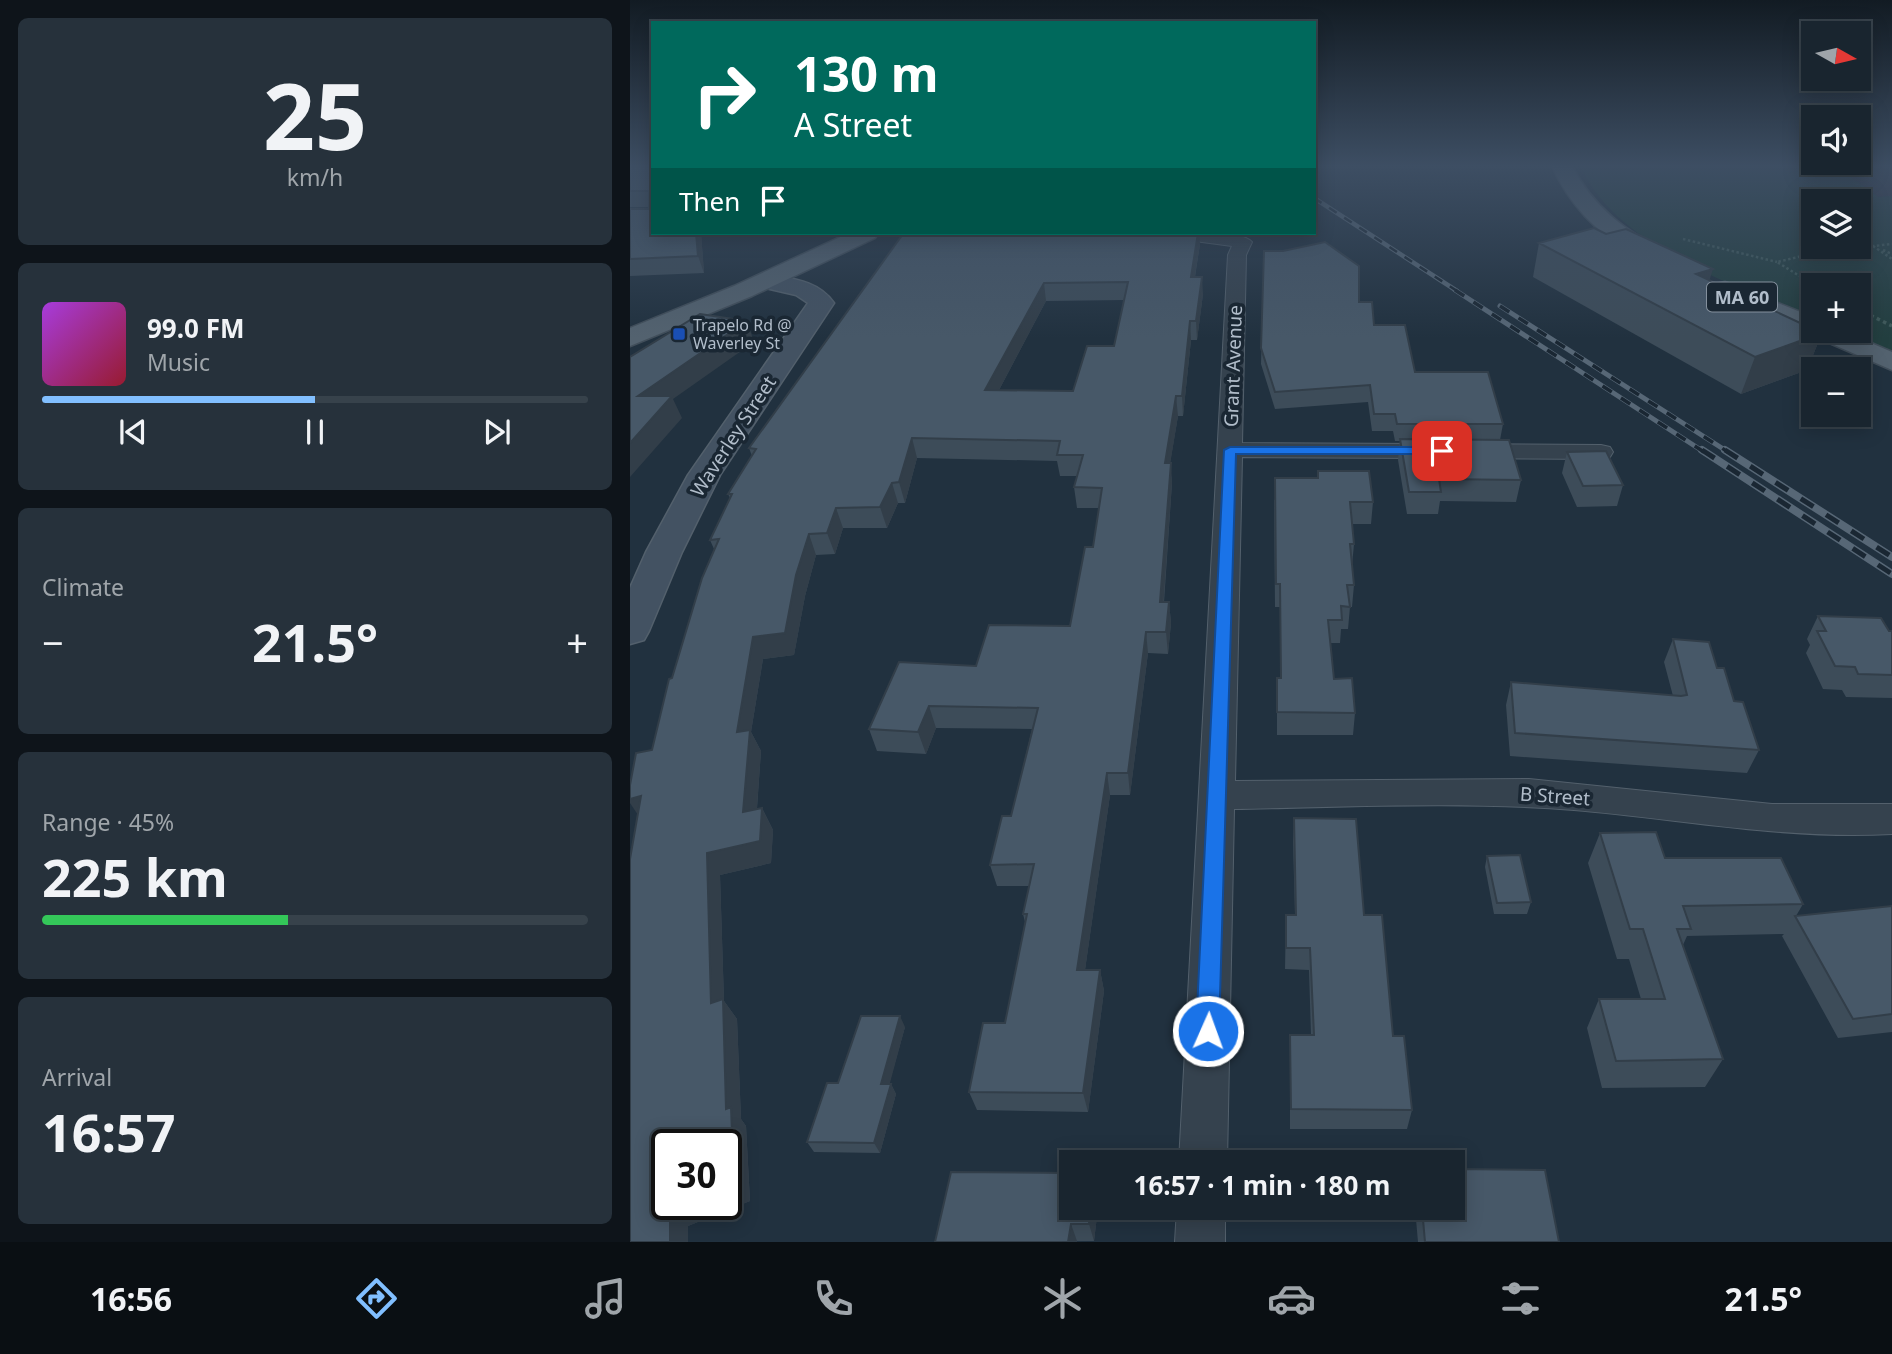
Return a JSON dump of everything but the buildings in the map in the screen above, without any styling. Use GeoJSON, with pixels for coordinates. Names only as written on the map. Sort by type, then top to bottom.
{"type":"FeatureCollection","features":[{"type":"Feature","properties":{"kind":"main road","name":"MA 60"},"geometry":{"type":"LineString","coordinates":[[1602,222],[1635,244],[1684,270]]}},
{"type":"Feature","properties":{"kind":"main road"},"geometry":{"type":"LineString","coordinates":[[630,338],[766,281],[863,235]]}},
{"type":"Feature","properties":{"kind":"main road","name":"MA 60"},"geometry":{"type":"LineString","coordinates":[[1709,282],[1801,322]]}},
{"type":"Feature","properties":{"kind":"main road"},"geometry":{"type":"LineString","coordinates":[[1848,343],[1892,362]]}},
{"type":"Feature","properties":{"kind":"street","name":"Grant Avenue"},"geometry":{"type":"LineString","coordinates":[[1188,235],[1243,242],[1237,256],[1203,1150]]}},
{"type":"Feature","properties":{"kind":"street","name":"Waverley Street"},"geometry":{"type":"LineString","coordinates":[[630,631],[664,552],[704,475],[821,303],[818,296],[807,291],[766,281]]}},
{"type":"Feature","properties":{"kind":"street"},"geometry":{"type":"LineString","coordinates":[[1230,450],[1601,452]]}},
{"type":"Feature","properties":{"kind":"street","name":"B Street"},"geometry":{"type":"LineString","coordinates":[[1217,795],[1506,793],[1577,797],[1764,818],[1892,819]]}},
{"type":"Feature","properties":{"kind":"street"},"geometry":{"type":"LineString","coordinates":[[1200,1242],[1201,1220]]}},
{"type":"Feature","properties":{"kind":"path"},"geometry":{"type":"LineString","coordinates":[[1676,237],[1777,262],[1801,278]]}},
{"type":"Feature","properties":{"kind":"path"},"geometry":{"type":"LineString","coordinates":[[1777,262],[1819,252],[1892,244]]}},
{"type":"Feature","properties":{"kind":"path"},"geometry":{"type":"LineString","coordinates":[[1873,245],[1892,254]]}},
{"type":"Feature","properties":{"kind":"path"},"geometry":{"type":"LineString","coordinates":[[1873,245],[1892,259]]}},
{"type":"Feature","properties":{"kind":"path"},"geometry":{"type":"LineString","coordinates":[[1871,316],[1892,326]]}},
{"type":"Feature","properties":{"kind":"green space"},"geometry":{"type":"Polygon","coordinates":[[[1624,222],[1801,222],[1801,259],[1871,259],[1871,222],[1892,222],[1892,352],[1871,343],[1871,273],[1801,273],[1801,313],[1680,260],[1624,222]]]}},
{"type":"Feature","properties":{"kind":"railway"},"geometry":{"type":"LineString","coordinates":[[1351,222],[1457,291]]}},
{"type":"Feature","properties":{"kind":"railway"},"geometry":{"type":"LineString","coordinates":[[1455,290],[1704,452]]}},
{"type":"Feature","properties":{"kind":"railway"},"geometry":{"type":"LineString","coordinates":[[1500,306],[1728,452]]}},
{"type":"Feature","properties":{"kind":"railway"},"geometry":{"type":"LineString","coordinates":[[1702,450],[1892,574]]}},
{"type":"Feature","properties":{"kind":"railway"},"geometry":{"type":"LineString","coordinates":[[1725,450],[1892,557]]}},
{"type":"Feature","properties":{"kind":"place","name":"Trapelo Rd @ Waverley St"},"geometry":{"type":"Point","coordinates":[679,334]}},
{"type":"Feature","properties":{"kind":"route"},"geometry":{"type":"LineString","coordinates":[[1208,1031],[1230,450],[1442,451]]}}]}
